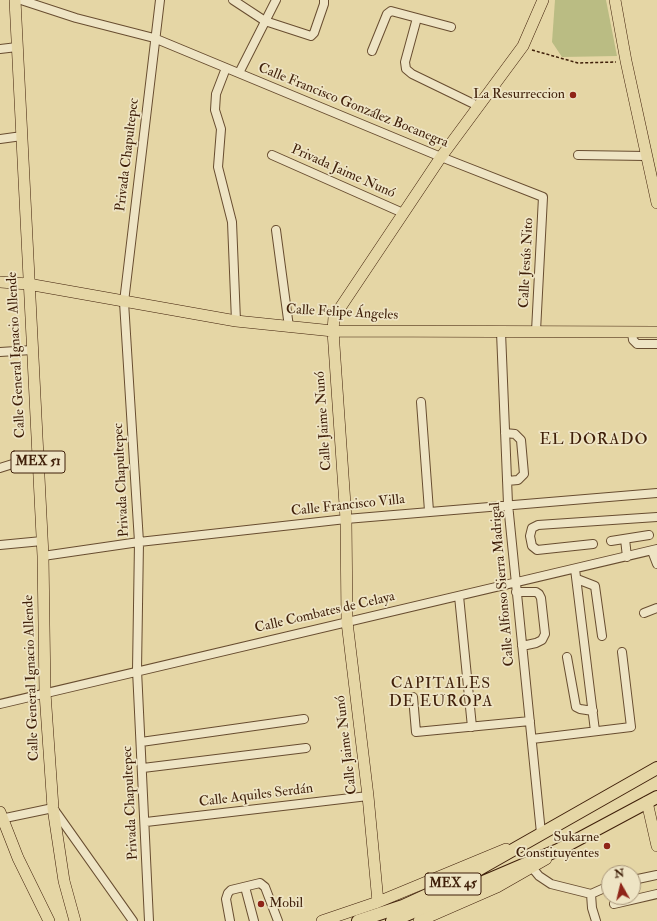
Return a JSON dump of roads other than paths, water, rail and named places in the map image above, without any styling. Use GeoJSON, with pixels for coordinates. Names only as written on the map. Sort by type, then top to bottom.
{"type":"FeatureCollection","features":[{"type":"Feature","properties":{"kind":"highway","name":"MEX 45"},"geometry":{"type":"LineString","coordinates":[[358,921],[403,906],[460,880],[657,768]]}},
{"type":"Feature","properties":{"kind":"highway","name":"MEX 45"},"geometry":{"type":"LineString","coordinates":[[392,921],[530,866],[652,800]]}},
{"type":"Feature","properties":{"kind":"main road","name":"Calle General Ignacio Allende"},"geometry":{"type":"LineString","coordinates":[[15,0],[28,284],[43,556],[45,693],[53,808],[64,881],[75,921]]}},
{"type":"Feature","properties":{"kind":"main road","name":"Calle Jaime Nunó"},"geometry":{"type":"LineString","coordinates":[[378,902],[368,796],[348,622],[346,519],[333,331],[334,317],[441,157],[523,46],[543,0]]}},
{"type":"Feature","properties":{"kind":"main road"},"geometry":{"type":"LineString","coordinates":[[615,0],[646,156],[653,170],[657,203]]}},
{"type":"Feature","properties":{"kind":"main road","name":"Calle Felipe Ángeles"},"geometry":{"type":"LineString","coordinates":[[0,282],[28,284],[236,321],[333,331],[657,332]]}},
{"type":"Feature","properties":{"kind":"main road"},"geometry":{"type":"LineString","coordinates":[[652,800],[657,842]]}},
{"type":"Feature","properties":{"kind":"main road"},"geometry":{"type":"LineString","coordinates":[[1,817],[18,858],[49,921]]}},
{"type":"Feature","properties":{"kind":"main road"},"geometry":{"type":"LineString","coordinates":[[322,921],[378,902],[457,870],[541,833]]}},
{"type":"Feature","properties":{"kind":"main road"},"geometry":{"type":"LineString","coordinates":[[18,858],[21,879],[42,921]]}},
{"type":"Feature","properties":{"kind":"main road"},"geometry":{"type":"LineString","coordinates":[[419,921],[497,887],[530,866]]}},
{"type":"Feature","properties":{"kind":"street","name":"Calle Francisco González Bocanegra"},"geometry":{"type":"LineString","coordinates":[[20,0],[76,18],[154,38],[441,157],[543,197]]}},
{"type":"Feature","properties":{"kind":"street","name":"Privada Chapultepec"},"geometry":{"type":"LineString","coordinates":[[149,921],[146,822],[138,670],[138,542],[124,302],[154,38],[160,0]]}},
{"type":"Feature","properties":{"kind":"street"},"geometry":{"type":"LineString","coordinates":[[233,0],[265,21],[310,36],[314,33],[324,0]]}},
{"type":"Feature","properties":{"kind":"street"},"geometry":{"type":"LineString","coordinates":[[239,73],[276,0]]}},
{"type":"Feature","properties":{"kind":"street"},"geometry":{"type":"LineString","coordinates":[[372,51],[387,14],[390,11],[451,27]]}},
{"type":"Feature","properties":{"kind":"street"},"geometry":{"type":"LineString","coordinates":[[417,18],[405,62],[406,69],[412,74],[478,106]]}},
{"type":"Feature","properties":{"kind":"street"},"geometry":{"type":"LineString","coordinates":[[0,50],[18,47]]}},
{"type":"Feature","properties":{"kind":"street"},"geometry":{"type":"LineString","coordinates":[[226,68],[216,94],[215,110],[221,129],[218,167],[232,222],[236,321]]}},
{"type":"Feature","properties":{"kind":"street"},"geometry":{"type":"LineString","coordinates":[[0,139],[22,136]]}},
{"type":"Feature","properties":{"kind":"street","name":"Privada Jaime Nunó"},"geometry":{"type":"LineString","coordinates":[[272,155],[403,213]]}},
{"type":"Feature","properties":{"kind":"street"},"geometry":{"type":"LineString","coordinates":[[578,155],[646,156]]}},
{"type":"Feature","properties":{"kind":"street","name":"Calle Jesús Nito"},"geometry":{"type":"LineString","coordinates":[[536,331],[543,197]]}},
{"type":"Feature","properties":{"kind":"street"},"geometry":{"type":"LineString","coordinates":[[276,230],[289,327]]}},
{"type":"Feature","properties":{"kind":"street","name":"Calle Alfonso Sierra Madrigal"},"geometry":{"type":"LineString","coordinates":[[501,332],[508,504],[541,833]]}},
{"type":"Feature","properties":{"kind":"street"},"geometry":{"type":"LineString","coordinates":[[632,332],[633,340],[637,344],[657,344]]}},
{"type":"Feature","properties":{"kind":"street"},"geometry":{"type":"LineString","coordinates":[[0,352],[32,350]]}},
{"type":"Feature","properties":{"kind":"street"},"geometry":{"type":"LineString","coordinates":[[421,402],[429,511]]}},
{"type":"Feature","properties":{"kind":"street"},"geometry":{"type":"LineString","coordinates":[[505,433],[515,434],[521,440],[524,474],[518,480],[507,481]]}},
{"type":"Feature","properties":{"kind":"street"},"geometry":{"type":"LineString","coordinates":[[0,468],[38,456]]}},
{"type":"Feature","properties":{"kind":"street","name":"Calle Francisco Villa"},"geometry":{"type":"LineString","coordinates":[[43,556],[138,542],[346,519],[508,504],[657,493]]}},
{"type":"Feature","properties":{"kind":"street"},"geometry":{"type":"LineString","coordinates":[[593,544],[537,550],[532,546],[530,536],[532,528],[538,525],[657,517]]}},
{"type":"Feature","properties":{"kind":"street"},"geometry":{"type":"LineString","coordinates":[[611,541],[649,535]]}},
{"type":"Feature","properties":{"kind":"street"},"geometry":{"type":"LineString","coordinates":[[625,539],[627,557]]}},
{"type":"Feature","properties":{"kind":"street"},"geometry":{"type":"LineString","coordinates":[[0,545],[42,541]]}},
{"type":"Feature","properties":{"kind":"street"},"geometry":{"type":"LineString","coordinates":[[655,550],[657,564]]}},
{"type":"Feature","properties":{"kind":"street","name":"Calle Combates de Celaya"},"geometry":{"type":"LineString","coordinates":[[0,704],[138,670],[655,550]]}},
{"type":"Feature","properties":{"kind":"street"},"geometry":{"type":"LineString","coordinates":[[575,569],[595,731]]}},
{"type":"Feature","properties":{"kind":"street"},"geometry":{"type":"LineString","coordinates":[[577,579],[595,586],[602,636]]}},
{"type":"Feature","properties":{"kind":"street"},"geometry":{"type":"LineString","coordinates":[[516,592],[536,592],[539,594],[541,598],[545,634],[542,640],[522,646]]}},
{"type":"Feature","properties":{"kind":"street"},"geometry":{"type":"LineString","coordinates":[[460,596],[472,727]]}},
{"type":"Feature","properties":{"kind":"street"},"geometry":{"type":"LineString","coordinates":[[644,613],[657,608]]}},
{"type":"Feature","properties":{"kind":"street"},"geometry":{"type":"LineString","coordinates":[[532,739],[631,727],[622,652]]}},
{"type":"Feature","properties":{"kind":"street"},"geometry":{"type":"LineString","coordinates":[[567,657],[576,706],[580,709],[593,711]]}},
{"type":"Feature","properties":{"kind":"street"},"geometry":{"type":"LineString","coordinates":[[413,697],[416,732],[530,721]]}},
{"type":"Feature","properties":{"kind":"street"},"geometry":{"type":"LineString","coordinates":[[141,742],[304,719]]}},
{"type":"Feature","properties":{"kind":"street"},"geometry":{"type":"LineString","coordinates":[[143,768],[306,748]]}},
{"type":"Feature","properties":{"kind":"street","name":"Calle Aquiles Serdán"},"geometry":{"type":"LineString","coordinates":[[146,822],[368,796]]}},
{"type":"Feature","properties":{"kind":"street"},"geometry":{"type":"LineString","coordinates":[[1,817],[53,808],[133,921]]}},
{"type":"Feature","properties":{"kind":"street"},"geometry":{"type":"LineString","coordinates":[[530,866],[539,876],[551,884],[591,894],[601,889]]}},
{"type":"Feature","properties":{"kind":"street"},"geometry":{"type":"LineString","coordinates":[[641,878],[657,875]]}},
{"type":"Feature","properties":{"kind":"street"},"geometry":{"type":"LineString","coordinates":[[230,921],[226,899],[228,893],[245,887],[262,884],[278,921]]}},
{"type":"Feature","properties":{"kind":"street"},"geometry":{"type":"LineString","coordinates":[[245,887],[254,921]]}},
{"type":"Feature","properties":{"kind":"street"},"geometry":{"type":"LineString","coordinates":[[591,894],[592,908],[596,921]]}},
{"type":"Feature","properties":{"kind":"street"},"geometry":{"type":"LineString","coordinates":[[641,898],[657,894]]}},
{"type":"Feature","properties":{"kind":"place","name":"La Resurreccion"},"geometry":{"type":"Point","coordinates":[573,95]}},
{"type":"Feature","properties":{"kind":"place","name":"Sukarne Constituyentes"},"geometry":{"type":"Point","coordinates":[607,846]}},
{"type":"Feature","properties":{"kind":"place","name":"Mobil"},"geometry":{"type":"Point","coordinates":[261,904]}},
{"type":"Feature","properties":{"kind":"district","name":"EL DORADO"},"geometry":{"type":"Point","coordinates":[594,441]}},
{"type":"Feature","properties":{"kind":"district","name":"CAPITALES DE EUROPA"},"geometry":{"type":"Point","coordinates":[441,694]}}]}
